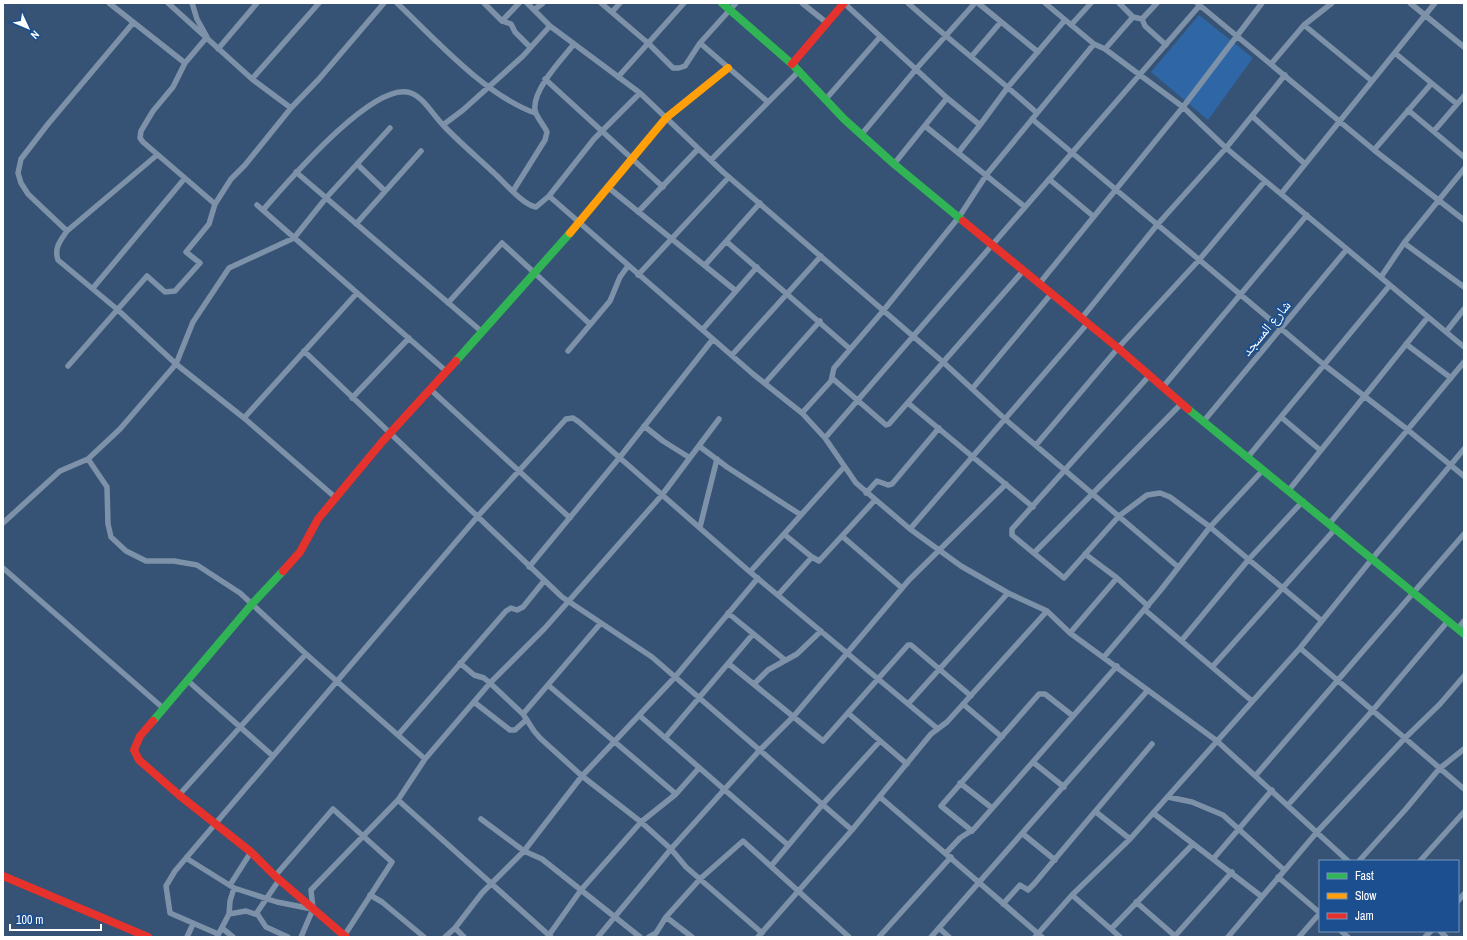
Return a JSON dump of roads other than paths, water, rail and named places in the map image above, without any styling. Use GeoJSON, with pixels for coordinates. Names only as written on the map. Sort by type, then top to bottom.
{"type":"FeatureCollection","features":[{"type":"Feature","properties":{"kind":"street"},"geometry":{"type":"LineString","coordinates":[[109,3],[132,24],[185,63]]}},
{"type":"Feature","properties":{"kind":"street"},"geometry":{"type":"LineString","coordinates":[[168,3],[252,79],[290,108]]}},
{"type":"Feature","properties":{"kind":"street"},"geometry":{"type":"LineString","coordinates":[[192,3],[197,19],[207,37]]}},
{"type":"Feature","properties":{"kind":"street"},"geometry":{"type":"LineString","coordinates":[[218,49],[257,3]]}},
{"type":"Feature","properties":{"kind":"street"},"geometry":{"type":"LineString","coordinates":[[252,79],[319,3]]}},
{"type":"Feature","properties":{"kind":"street"},"geometry":{"type":"LineString","coordinates":[[68,366],[147,276],[165,292],[175,291],[200,263],[186,252],[209,224],[215,204],[230,178],[245,165],[290,108],[319,79],[384,3]]}},
{"type":"Feature","properties":{"kind":"street"},"geometry":{"type":"LineString","coordinates":[[397,3],[444,49],[490,86],[524,109],[536,113]]}},
{"type":"Feature","properties":{"kind":"street"},"geometry":{"type":"LineString","coordinates":[[484,3],[502,21],[511,24],[515,32],[530,47]]}},
{"type":"Feature","properties":{"kind":"street"},"geometry":{"type":"LineString","coordinates":[[502,21],[519,3]]}},
{"type":"Feature","properties":{"kind":"street"},"geometry":{"type":"LineString","coordinates":[[527,3],[550,26],[587,52],[640,93],[729,177],[943,362],[1006,420],[1066,470],[1091,494],[1178,566]]}},
{"type":"Feature","properties":{"kind":"street"},"geometry":{"type":"LineString","coordinates":[[534,10],[543,3]]}},
{"type":"Feature","properties":{"kind":"street"},"geometry":{"type":"LineString","coordinates":[[600,3],[649,44],[673,68],[685,66],[700,43],[736,3]]}},
{"type":"Feature","properties":{"kind":"street"},"geometry":{"type":"LineString","coordinates":[[612,12],[620,3]]}},
{"type":"Feature","properties":{"kind":"street"},"geometry":{"type":"LineString","coordinates":[[722,3],[792,64],[825,100],[894,164],[1118,348],[1181,404],[1303,501],[1461,632],[1464,621]]}},
{"type":"Feature","properties":{"kind":"street"},"geometry":{"type":"LineString","coordinates":[[802,3],[827,23]]}},
{"type":"Feature","properties":{"kind":"street"},"geometry":{"type":"LineString","coordinates":[[792,64],[844,3],[880,37],[917,68],[947,98],[980,125]]}},
{"type":"Feature","properties":{"kind":"street"},"geometry":{"type":"LineString","coordinates":[[908,3],[946,37],[1008,87],[1037,113]]}},
{"type":"Feature","properties":{"kind":"street"},"geometry":{"type":"LineString","coordinates":[[861,135],[917,68],[977,3],[1038,52]]}},
{"type":"Feature","properties":{"kind":"street"},"geometry":{"type":"LineString","coordinates":[[1045,3],[1094,44],[1106,49],[1183,107],[1226,148],[1464,346]]}},
{"type":"Feature","properties":{"kind":"street"},"geometry":{"type":"LineString","coordinates":[[1071,25],[1091,3]]}},
{"type":"Feature","properties":{"kind":"street"},"geometry":{"type":"LineString","coordinates":[[1119,3],[1133,17],[1142,19]]}},
{"type":"Feature","properties":{"kind":"street"},"geometry":{"type":"LineString","coordinates":[[1142,19],[1157,3]]}},
{"type":"Feature","properties":{"kind":"street"},"geometry":{"type":"LineString","coordinates":[[1039,284],[1183,107],[1236,35],[1262,3]]}},
{"type":"Feature","properties":{"kind":"street"},"geometry":{"type":"LineString","coordinates":[[1271,64],[1304,25],[1332,3]]}},
{"type":"Feature","properties":{"kind":"street"},"geometry":{"type":"LineString","coordinates":[[1410,3],[1464,47]]}},
{"type":"Feature","properties":{"kind":"street"},"geometry":{"type":"LineString","coordinates":[[1281,194],[1435,3]]}},
{"type":"Feature","properties":{"kind":"street"},"geometry":{"type":"LineString","coordinates":[[618,77],[649,44],[679,4]]}},
{"type":"Feature","properties":{"kind":"street"},"geometry":{"type":"LineString","coordinates":[[825,438],[1141,75],[1199,4],[1374,150],[1464,220]]}},
{"type":"Feature","properties":{"kind":"street"},"geometry":{"type":"LineString","coordinates":[[1106,49],[1133,17]]}},
{"type":"Feature","properties":{"kind":"street"},"geometry":{"type":"LineString","coordinates":[[1142,19],[1145,26],[1166,45]]}},
{"type":"Feature","properties":{"kind":"street"},"geometry":{"type":"LineString","coordinates":[[958,153],[1008,87],[1064,20]]}},
{"type":"Feature","properties":{"kind":"street"},"geometry":{"type":"LineString","coordinates":[[970,57],[1000,23]]}},
{"type":"Feature","properties":{"kind":"street"},"geometry":{"type":"LineString","coordinates":[[67,231],[28,194],[21,183],[18,172],[21,159],[48,124],[132,24]]}},
{"type":"Feature","properties":{"kind":"street"},"geometry":{"type":"LineString","coordinates":[[1304,25],[1372,81]]}},
{"type":"Feature","properties":{"kind":"street"},"geometry":{"type":"LineString","coordinates":[[443,125],[523,56],[550,26]]}},
{"type":"Feature","properties":{"kind":"street"},"geometry":{"type":"LineString","coordinates":[[207,37],[185,63],[173,86],[153,111],[141,131],[140,138],[142,142],[215,204]]}},
{"type":"Feature","properties":{"kind":"street"},"geometry":{"type":"LineString","coordinates":[[825,100],[880,37]]}},
{"type":"Feature","properties":{"kind":"street"},"geometry":{"type":"LineString","coordinates":[[700,43],[768,102]]}},
{"type":"Feature","properties":{"kind":"street"},"geometry":{"type":"LineString","coordinates":[[513,191],[545,140],[547,132],[536,113],[536,103],[545,79],[574,44]]}},
{"type":"Feature","properties":{"kind":"street"},"geometry":{"type":"LineString","coordinates":[[802,413],[832,378],[832,370],[883,311],[959,217],[987,174],[1094,44]]}},
{"type":"Feature","properties":{"kind":"street"},"geometry":{"type":"LineString","coordinates":[[1395,53],[1457,104]]}},
{"type":"Feature","properties":{"kind":"street"},"geometry":{"type":"LineString","coordinates":[[256,914],[267,899],[277,878],[333,809],[392,861],[391,865],[370,895],[345,936],[277,878],[251,852],[179,795],[139,760],[134,750],[140,736],[252,604],[300,552],[318,520],[390,433],[609,188],[666,118],[728,68]]}},
{"type":"Feature","properties":{"kind":"street"},"geometry":{"type":"LineString","coordinates":[[711,160],[798,72]]}},
{"type":"Feature","properties":{"kind":"street"},"geometry":{"type":"LineString","coordinates":[[1081,319],[1157,225],[1226,148],[1285,75]]}},
{"type":"Feature","properties":{"kind":"street"},"geometry":{"type":"LineString","coordinates":[[545,79],[663,187]]}},
{"type":"Feature","properties":{"kind":"street"},"geometry":{"type":"LineString","coordinates":[[1374,150],[1431,84]]}},
{"type":"Feature","properties":{"kind":"street"},"geometry":{"type":"LineString","coordinates":[[263,210],[296,172],[333,134],[382,97],[399,91],[410,93],[418,97],[443,125],[513,191],[531,206],[536,207],[549,196],[594,139],[640,93]]}},
{"type":"Feature","properties":{"kind":"street"},"geometry":{"type":"LineString","coordinates":[[1434,131],[1464,96]]}},
{"type":"Feature","properties":{"kind":"street"},"geometry":{"type":"LineString","coordinates":[[894,164],[947,98]]}},
{"type":"Feature","properties":{"kind":"street"},"geometry":{"type":"LineString","coordinates":[[1408,110],[1464,157]]}},
{"type":"Feature","properties":{"kind":"street"},"geometry":{"type":"LineString","coordinates":[[1252,116],[1305,164]]}},
{"type":"Feature","properties":{"kind":"street"},"geometry":{"type":"LineString","coordinates":[[1032,119],[1323,364],[1464,476]]}},
{"type":"Feature","properties":{"kind":"street"},"geometry":{"type":"LineString","coordinates":[[925,126],[987,174],[1025,207]]}},
{"type":"Feature","properties":{"kind":"street"},"geometry":{"type":"LineString","coordinates":[[3,523],[60,471],[88,459],[120,429],[176,364],[193,322],[229,268],[294,238],[326,198],[390,128]]}},
{"type":"Feature","properties":{"kind":"street"},"geometry":{"type":"LineString","coordinates":[[638,212],[698,149]]}},
{"type":"Feature","properties":{"kind":"street"},"geometry":{"type":"LineString","coordinates":[[356,224],[421,151]]}},
{"type":"Feature","properties":{"kind":"street"},"geometry":{"type":"LineString","coordinates":[[157,155],[67,231],[58,244],[56,253],[58,260],[118,310],[176,364],[244,418],[336,498]]}},
{"type":"Feature","properties":{"kind":"street"},"geometry":{"type":"LineString","coordinates":[[357,164],[385,191]]}},
{"type":"Feature","properties":{"kind":"street"},"geometry":{"type":"LineString","coordinates":[[1381,277],[1404,243],[1438,199],[1464,169]]}},
{"type":"Feature","properties":{"kind":"street"},"geometry":{"type":"LineString","coordinates":[[296,172],[481,331]]}},
{"type":"Feature","properties":{"kind":"street"},"geometry":{"type":"LineString","coordinates":[[638,275],[729,177]]}},
{"type":"Feature","properties":{"kind":"street"},"geometry":{"type":"LineString","coordinates":[[93,288],[185,178]]}},
{"type":"Feature","properties":{"kind":"street"},"geometry":{"type":"LineString","coordinates":[[1049,179],[1093,216]]}},
{"type":"Feature","properties":{"kind":"street"},"geometry":{"type":"LineString","coordinates":[[1036,445],[1118,348],[1199,260],[1265,181]]}},
{"type":"Feature","properties":{"kind":"street"},"geometry":{"type":"LineString","coordinates":[[609,188],[736,291]]}},
{"type":"Feature","properties":{"kind":"street"},"geometry":{"type":"LineString","coordinates":[[549,196],[638,275],[802,413],[825,438],[856,483],[866,493],[910,529],[961,566],[1008,593],[1047,611],[1070,633],[1117,666],[1217,741],[1256,775],[1347,860]]}},
{"type":"Feature","properties":{"kind":"street"},"geometry":{"type":"LineString","coordinates":[[705,265],[760,203]]}},
{"type":"Feature","properties":{"kind":"street"},"geometry":{"type":"LineString","coordinates":[[257,205],[446,371]]}},
{"type":"Feature","properties":{"kind":"street"},"geometry":{"type":"LineString","coordinates":[[1162,387],[1307,215]]}},
{"type":"Feature","properties":{"kind":"street"},"geometry":{"type":"LineString","coordinates":[[727,242],[788,293],[850,349]]}},
{"type":"Feature","properties":{"kind":"street"},"geometry":{"type":"LineString","coordinates":[[448,303],[502,243],[590,324]]}},
{"type":"Feature","properties":{"kind":"street"},"geometry":{"type":"LineString","coordinates":[[1404,243],[1464,287]]}},
{"type":"Feature","properties":{"kind":"street","name":"شارع المسجد"},"geometry":{"type":"LineString","coordinates":[[1203,422],[1347,249]]}},
{"type":"Feature","properties":{"kind":"street"},"geometry":{"type":"LineString","coordinates":[[732,355],[821,256]]}},
{"type":"Feature","properties":{"kind":"street"},"geometry":{"type":"LineString","coordinates":[[568,351],[610,301],[620,277],[628,266]]}},
{"type":"Feature","properties":{"kind":"street"},"geometry":{"type":"LineString","coordinates":[[703,329],[757,267]]}},
{"type":"Feature","properties":{"kind":"street"},"geometry":{"type":"LineString","coordinates":[[832,378],[886,425],[889,424],[1023,271]]}},
{"type":"Feature","properties":{"kind":"street"},"geometry":{"type":"LineString","coordinates":[[1247,458],[1323,364],[1390,285]]}},
{"type":"Feature","properties":{"kind":"street"},"geometry":{"type":"LineString","coordinates":[[244,418],[357,293]]}},
{"type":"Feature","properties":{"kind":"street"},"geometry":{"type":"LineString","coordinates":[[972,389],[1051,294]]}},
{"type":"Feature","properties":{"kind":"street"},"geometry":{"type":"LineString","coordinates":[[1446,332],[1464,309]]}},
{"type":"Feature","properties":{"kind":"street"},"geometry":{"type":"LineString","coordinates":[[1288,490],[1428,317]]}},
{"type":"Feature","properties":{"kind":"street"},"geometry":{"type":"LineString","coordinates":[[765,383],[820,321]]}},
{"type":"Feature","properties":{"kind":"street"},"geometry":{"type":"LineString","coordinates":[[910,529],[1006,420],[1087,324]]}},
{"type":"Feature","properties":{"kind":"street"},"geometry":{"type":"LineString","coordinates":[[352,398],[409,338]]}},
{"type":"Feature","properties":{"kind":"street"},"geometry":{"type":"LineString","coordinates":[[529,567],[620,457],[713,338]]}},
{"type":"Feature","properties":{"kind":"street"},"geometry":{"type":"LineString","coordinates":[[1406,344],[1451,378]]}},
{"type":"Feature","properties":{"kind":"street"},"geometry":{"type":"LineString","coordinates":[[304,352],[478,516],[529,567],[568,602],[600,624],[644,650],[852,830]]}},
{"type":"Feature","properties":{"kind":"street"},"geometry":{"type":"LineString","coordinates":[[1213,666],[1283,589],[1408,430],[1464,362]]}},
{"type":"Feature","properties":{"kind":"street"},"geometry":{"type":"LineString","coordinates":[[1149,376],[1011,531],[1012,535],[1064,578],[1119,516],[1147,495],[1160,493],[1170,497],[1210,527],[1322,621]]}},
{"type":"Feature","properties":{"kind":"street"},"geometry":{"type":"LineString","coordinates":[[430,389],[570,518]]}},
{"type":"Feature","properties":{"kind":"street"},"geometry":{"type":"LineString","coordinates":[[908,403],[1033,507]]}},
{"type":"Feature","properties":{"kind":"street"},"geometry":{"type":"LineString","coordinates":[[1034,553],[1181,404]]}},
{"type":"Feature","properties":{"kind":"street"},"geometry":{"type":"LineString","coordinates":[[1281,417],[1320,450]]}},
{"type":"Feature","properties":{"kind":"street"},"geometry":{"type":"LineString","coordinates":[[251,852],[232,886],[229,914],[217,936],[170,913],[166,886],[186,858],[478,516],[560,423],[566,419],[573,418],[620,457],[750,572],[938,729]]}},
{"type":"Feature","properties":{"kind":"street"},"geometry":{"type":"LineString","coordinates":[[301,937],[313,909],[311,890],[398,800],[425,759],[490,683],[545,628],[662,495],[719,419]]}},
{"type":"Feature","properties":{"kind":"street"},"geometry":{"type":"LineString","coordinates":[[644,426],[662,441],[690,458]]}},
{"type":"Feature","properties":{"kind":"street"},"geometry":{"type":"LineString","coordinates":[[866,493],[877,481],[888,485],[892,484],[939,428]]}},
{"type":"Feature","properties":{"kind":"street"},"geometry":{"type":"LineString","coordinates":[[699,446],[801,515]]}},
{"type":"Feature","properties":{"kind":"street"},"geometry":{"type":"LineString","coordinates":[[880,797],[951,857],[1038,936],[1072,895],[1130,839],[1300,648],[1372,559],[1452,466],[1464,449]]}},
{"type":"Feature","properties":{"kind":"street"},"geometry":{"type":"LineString","coordinates":[[88,459],[107,487],[108,524],[111,537],[126,552],[146,561],[174,561],[197,565],[240,593],[306,654],[425,759]]}},
{"type":"Feature","properties":{"kind":"street"},"geometry":{"type":"LineString","coordinates":[[700,527],[717,459]]}},
{"type":"Feature","properties":{"kind":"street"},"geometry":{"type":"LineString","coordinates":[[750,572],[844,466]]}},
{"type":"Feature","properties":{"kind":"street"},"geometry":{"type":"LineString","coordinates":[[1104,657],[1146,608],[1210,527],[1264,470]]}},
{"type":"Feature","properties":{"kind":"street"},"geometry":{"type":"LineString","coordinates":[[598,937],[671,849],[759,751],[793,717],[902,588],[1006,484]]}},
{"type":"Feature","properties":{"kind":"street"},"geometry":{"type":"LineString","coordinates":[[784,534],[812,557],[819,560],[875,500]]}},
{"type":"Feature","properties":{"kind":"street"},"geometry":{"type":"LineString","coordinates":[[1182,640],[1249,560],[1303,501]]}},
{"type":"Feature","properties":{"kind":"street"},"geometry":{"type":"LineString","coordinates":[[1256,775],[1464,534]]}},
{"type":"Feature","properties":{"kind":"street"},"geometry":{"type":"LineString","coordinates":[[842,536],[902,588]]}},
{"type":"Feature","properties":{"kind":"street"},"geometry":{"type":"LineString","coordinates":[[1085,554],[1117,578],[1146,608],[1252,701]]}},
{"type":"Feature","properties":{"kind":"street"},"geometry":{"type":"LineString","coordinates":[[778,595],[812,557]]}},
{"type":"Feature","properties":{"kind":"street"},"geometry":{"type":"LineString","coordinates":[[3,568],[163,708]]}},
{"type":"Feature","properties":{"kind":"street"},"geometry":{"type":"LineString","coordinates":[[445,937],[455,928],[491,884],[524,851],[582,776],[675,677],[758,578]]}},
{"type":"Feature","properties":{"kind":"street"},"geometry":{"type":"LineString","coordinates":[[1070,633],[1117,578]]}},
{"type":"Feature","properties":{"kind":"street"},"geometry":{"type":"LineString","coordinates":[[398,735],[506,611],[511,608],[517,610],[523,607],[544,581]]}},
{"type":"Feature","properties":{"kind":"street"},"geometry":{"type":"LineString","coordinates":[[908,704],[1008,593]]}},
{"type":"Feature","properties":{"kind":"street"},"geometry":{"type":"LineString","coordinates":[[460,663],[474,675],[484,678],[490,683],[523,714],[537,735],[582,776],[641,822],[760,935],[852,830],[931,734],[971,696],[1047,611]]}},
{"type":"Feature","properties":{"kind":"street"},"geometry":{"type":"LineString","coordinates":[[728,613],[785,660]]}},
{"type":"Feature","properties":{"kind":"street"},"geometry":{"type":"LineString","coordinates":[[1288,805],[1373,710],[1448,621]]}},
{"type":"Feature","properties":{"kind":"street"},"geometry":{"type":"LineString","coordinates":[[523,714],[600,624]]}},
{"type":"Feature","properties":{"kind":"street"},"geometry":{"type":"LineString","coordinates":[[754,684],[768,670],[801,651],[822,631]]}},
{"type":"Feature","properties":{"kind":"street"},"geometry":{"type":"LineString","coordinates":[[665,738],[700,699],[753,634]]}},
{"type":"Feature","properties":{"kind":"street"},"geometry":{"type":"LineString","coordinates":[[729,664],[823,741],[908,645],[911,645],[971,696]]}},
{"type":"Feature","properties":{"kind":"street"},"geometry":{"type":"LineString","coordinates":[[1300,648],[1405,738],[1438,769],[1464,789]]}},
{"type":"Feature","properties":{"kind":"street"},"geometry":{"type":"LineString","coordinates":[[179,795],[241,728],[306,654]]}},
{"type":"Feature","properties":{"kind":"street"},"geometry":{"type":"LineString","coordinates":[[946,853],[960,838],[972,831],[1117,666]]}},
{"type":"Feature","properties":{"kind":"street"},"geometry":{"type":"LineString","coordinates":[[1228,937],[1261,896],[1317,832],[1405,738],[1440,704],[1464,676]]}},
{"type":"Feature","properties":{"kind":"street"},"geometry":{"type":"LineString","coordinates":[[187,680],[273,756]]}},
{"type":"Feature","properties":{"kind":"street"},"geometry":{"type":"LineString","coordinates":[[548,685],[676,794]]}},
{"type":"Feature","properties":{"kind":"street"},"geometry":{"type":"LineString","coordinates":[[931,937],[1148,690]]}},
{"type":"Feature","properties":{"kind":"street"},"geometry":{"type":"LineString","coordinates":[[972,831],[941,807],[960,783],[1042,693],[1073,716]]}},
{"type":"Feature","properties":{"kind":"street"},"geometry":{"type":"LineString","coordinates":[[474,702],[510,730],[515,730],[526,720]]}},
{"type":"Feature","properties":{"kind":"street"},"geometry":{"type":"LineString","coordinates":[[963,704],[1002,736]]}},
{"type":"Feature","properties":{"kind":"street"},"geometry":{"type":"LineString","coordinates":[[848,714],[907,764]]}},
{"type":"Feature","properties":{"kind":"street"},"geometry":{"type":"LineString","coordinates":[[640,716],[788,845]]}},
{"type":"Feature","properties":{"kind":"street"},"geometry":{"type":"LineString","coordinates":[[771,866],[822,805],[880,741]]}},
{"type":"Feature","properties":{"kind":"street"},"geometry":{"type":"LineString","coordinates":[[1003,904],[1020,885],[1030,889],[1152,744]]}},
{"type":"Feature","properties":{"kind":"street"},"geometry":{"type":"LineString","coordinates":[[1360,860],[1405,810],[1438,769],[1464,749]]}},
{"type":"Feature","properties":{"kind":"street"},"geometry":{"type":"LineString","coordinates":[[1033,762],[1064,787]]}},
{"type":"Feature","properties":{"kind":"street"},"geometry":{"type":"LineString","coordinates":[[398,800],[550,936],[581,890],[641,822],[676,794],[699,768]]}},
{"type":"Feature","properties":{"kind":"street"},"geometry":{"type":"LineString","coordinates":[[960,783],[992,808]]}},
{"type":"Feature","properties":{"kind":"street"},"geometry":{"type":"LineString","coordinates":[[1214,858],[1238,828],[1272,790]]}},
{"type":"Feature","properties":{"kind":"street"},"geometry":{"type":"LineString","coordinates":[[1168,797],[1192,802],[1205,809],[1223,815],[1284,870]]}},
{"type":"Feature","properties":{"kind":"street"},"geometry":{"type":"LineString","coordinates":[[1096,812],[1130,839]]}},
{"type":"Feature","properties":{"kind":"street"},"geometry":{"type":"LineString","coordinates":[[1421,860],[1464,812]]}},
{"type":"Feature","properties":{"kind":"street"},"geometry":{"type":"LineString","coordinates":[[1153,813],[1193,844],[1214,858],[1261,896]]}},
{"type":"Feature","properties":{"kind":"street"},"geometry":{"type":"LineString","coordinates":[[481,819],[524,851],[542,859],[640,937]]}},
{"type":"Feature","properties":{"kind":"street"},"geometry":{"type":"LineString","coordinates":[[1023,834],[1055,860]]}},
{"type":"Feature","properties":{"kind":"street"},"geometry":{"type":"LineString","coordinates":[[649,937],[656,933],[666,917],[700,879],[742,841],[800,891],[849,937]]}},
{"type":"Feature","properties":{"kind":"street"},"geometry":{"type":"LineString","coordinates":[[1111,929],[1193,844]]}},
{"type":"Feature","properties":{"kind":"street"},"geometry":{"type":"LineString","coordinates":[[879,937],[951,857]]}},
{"type":"Feature","properties":{"kind":"street"},"geometry":{"type":"LineString","coordinates":[[186,858],[232,886],[267,899],[313,909]]}},
{"type":"Feature","properties":{"kind":"street"},"geometry":{"type":"LineString","coordinates":[[1136,902],[1175,937],[1232,872]]}},
{"type":"Feature","properties":{"kind":"street"},"geometry":{"type":"LineString","coordinates":[[3,876],[143,936]]}},
{"type":"Feature","properties":{"kind":"street"},"geometry":{"type":"LineString","coordinates":[[1278,877],[1319,912]]}},
{"type":"Feature","properties":{"kind":"street"},"geometry":{"type":"LineString","coordinates":[[370,895],[382,902],[424,937]]}},
{"type":"Feature","properties":{"kind":"street"},"geometry":{"type":"LineString","coordinates":[[1072,895],[1120,937]]}},
{"type":"Feature","properties":{"kind":"street"},"geometry":{"type":"LineString","coordinates":[[229,914],[246,911],[256,914],[266,927],[288,937]]}},
{"type":"Feature","properties":{"kind":"street"},"geometry":{"type":"LineString","coordinates":[[1299,937],[1319,914]]}},
{"type":"Feature","properties":{"kind":"street"},"geometry":{"type":"LineString","coordinates":[[666,917],[692,937]]}},
{"type":"Feature","properties":{"kind":"street"},"geometry":{"type":"LineString","coordinates":[[187,937],[193,924]]}},
{"type":"Feature","properties":{"kind":"street"},"geometry":{"type":"LineString","coordinates":[[222,928],[233,937]]}},
{"type":"Feature","properties":{"kind":"street"},"geometry":{"type":"LineString","coordinates":[[455,928],[464,937]]}},
{"type":"Feature","properties":{"kind":"street"},"geometry":{"type":"LineString","coordinates":[[939,928],[949,937]]}}]}
